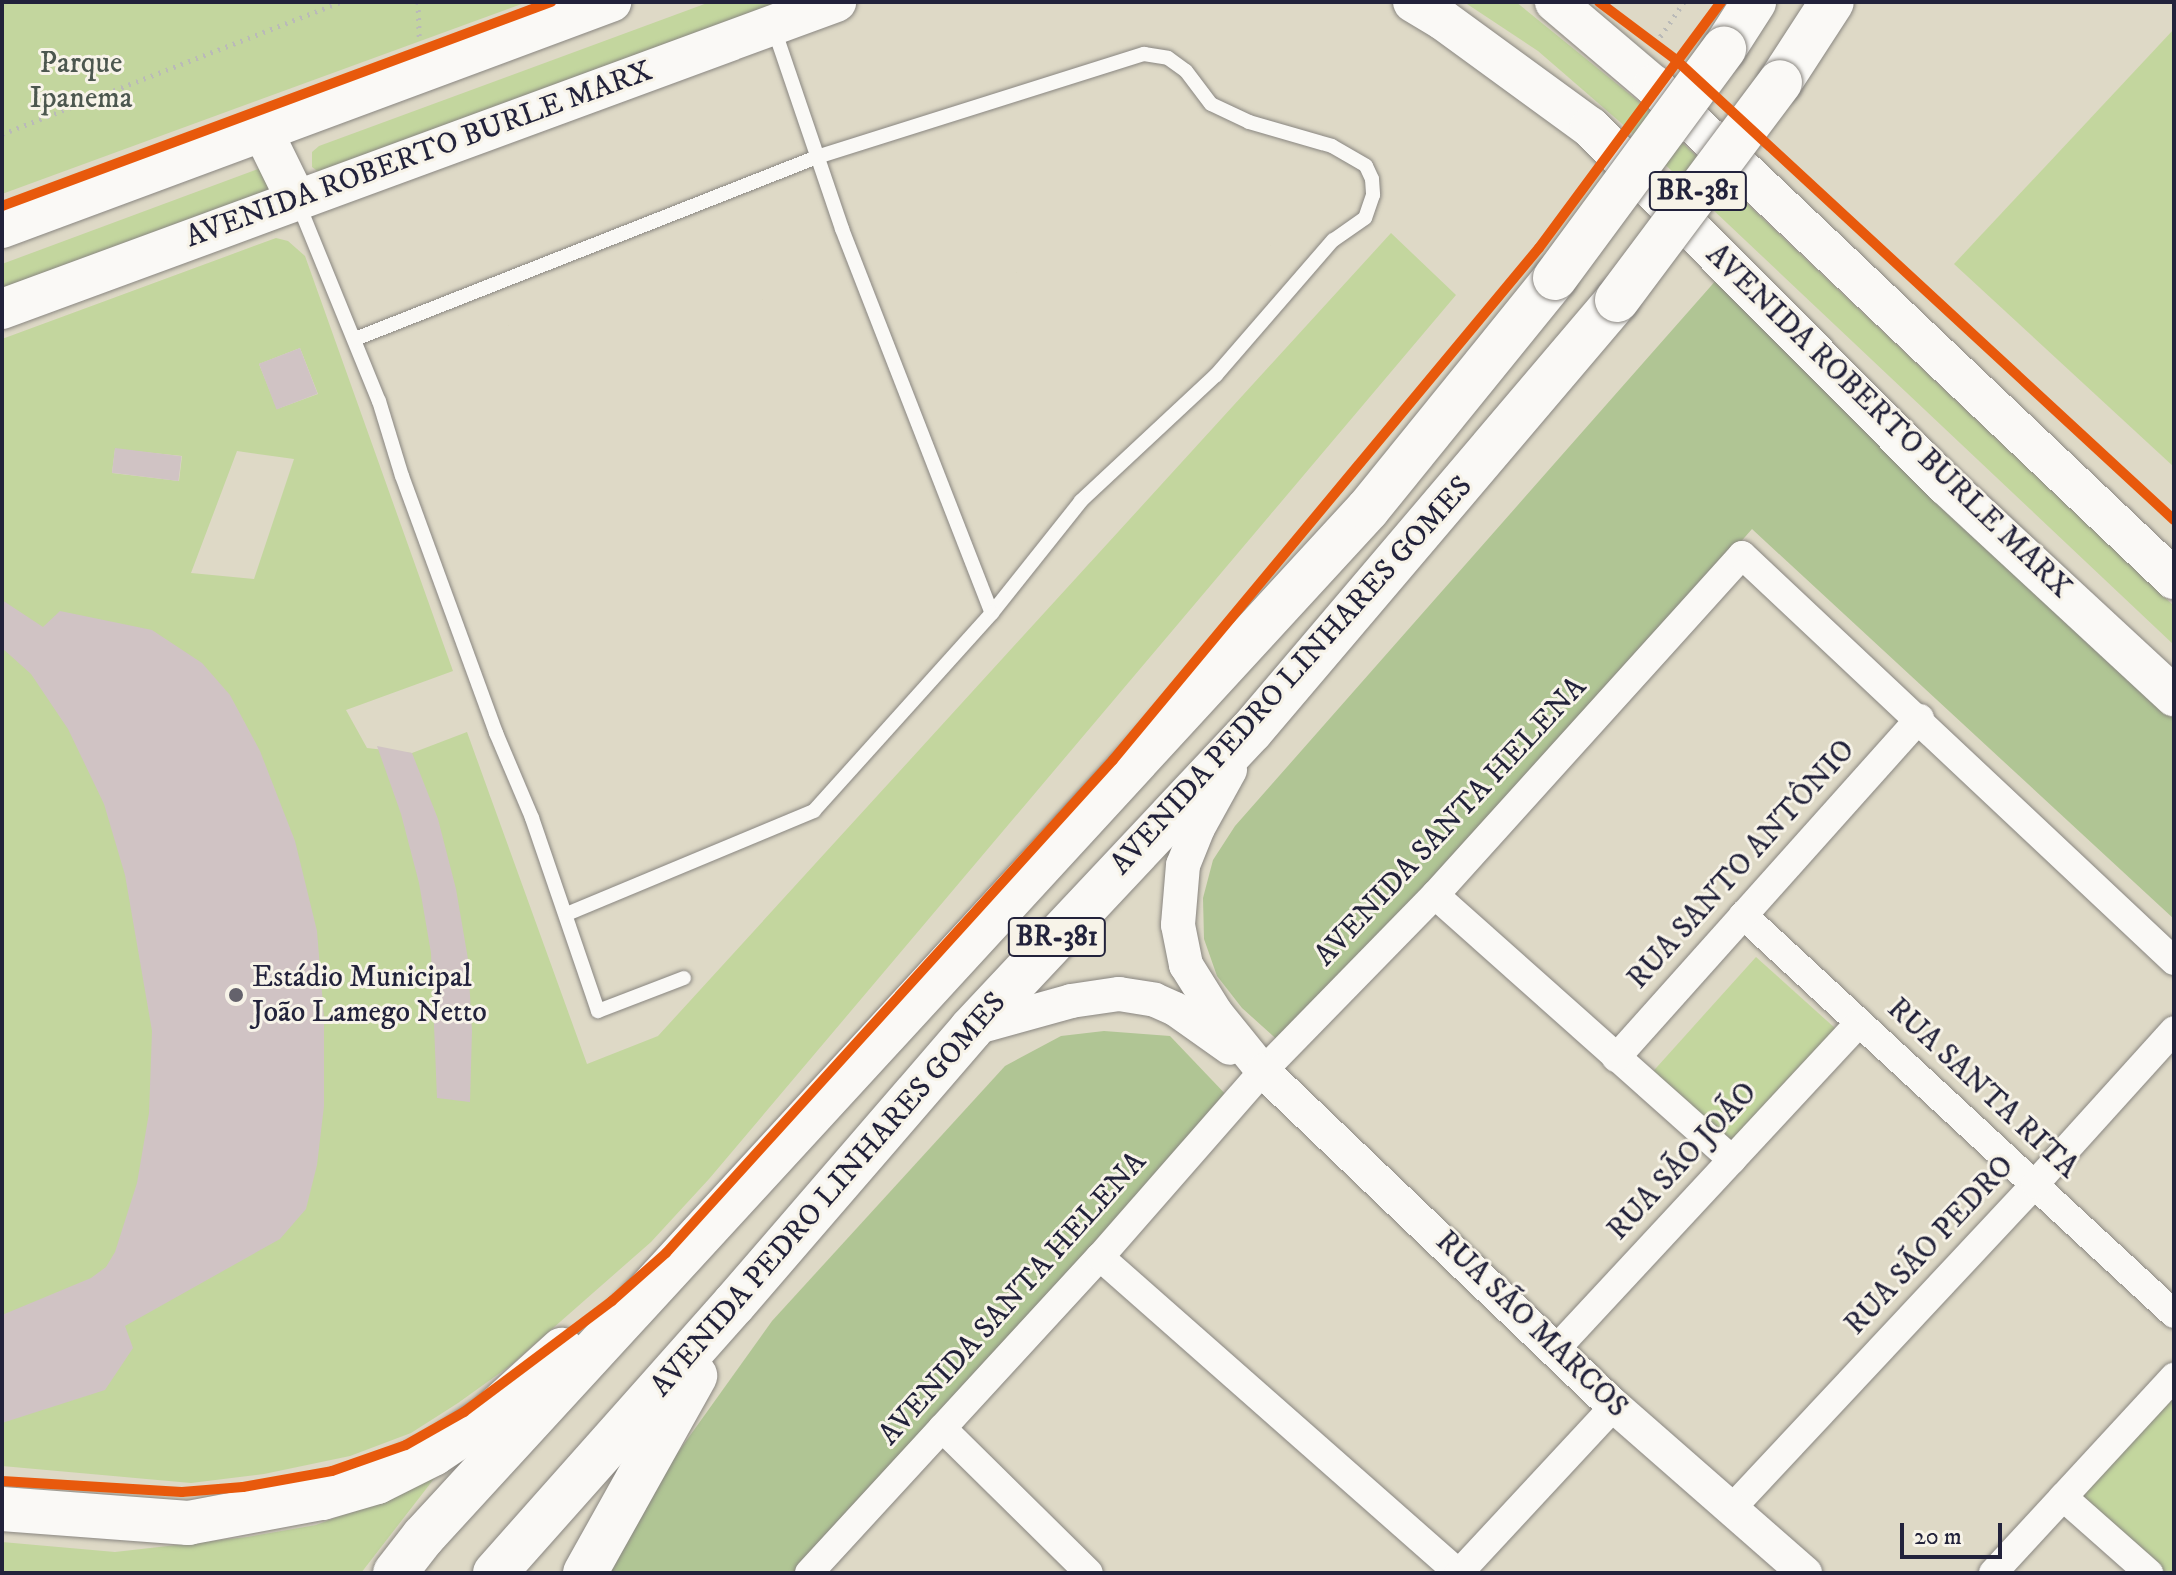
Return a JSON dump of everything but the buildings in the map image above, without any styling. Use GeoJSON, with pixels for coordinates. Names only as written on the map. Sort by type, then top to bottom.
{"type":"FeatureCollection","features":[{"type":"Feature","properties":{"kind":"highway","name":"AVENIDA PEDRO LINHARES GOMES"},"geometry":{"type":"LineString","coordinates":[[395,1573],[423,1537],[761,1173],[1368,509],[1555,278],[1724,49],[1754,2]]}},
{"type":"Feature","properties":{"kind":"highway","name":"AVENIDA PEDRO LINHARES GOMES"},"geometry":{"type":"LineString","coordinates":[[495,1573],[734,1304],[971,1029],[1251,731],[1617,300],[1780,82],[1832,2]]}},
{"type":"Feature","properties":{"kind":"highway"},"geometry":{"type":"LineString","coordinates":[[2,1509],[188,1523],[322,1498],[377,1482],[433,1454],[488,1417],[761,1173]]}},
{"type":"Feature","properties":{"kind":"highway"},"geometry":{"type":"LineString","coordinates":[[585,1573],[734,1304]]}},
{"type":"Feature","properties":{"kind":"main road"},"geometry":{"type":"LineString","coordinates":[[2,228],[611,2]]}},
{"type":"Feature","properties":{"kind":"main road","name":"AVENIDA ROBERTO BURLE MARX"},"geometry":{"type":"LineString","coordinates":[[2,309],[836,2]]}},
{"type":"Feature","properties":{"kind":"main road","name":"AVENIDA ROBERTO BURLE MARX"},"geometry":{"type":"LineString","coordinates":[[1413,2],[1443,20],[1590,127],[1946,485],[2174,696]]}},
{"type":"Feature","properties":{"kind":"main road"},"geometry":{"type":"LineString","coordinates":[[1555,2],[1653,85],[2174,579]]}},
{"type":"Feature","properties":{"kind":"main road"},"geometry":{"type":"LineString","coordinates":[[262,130],[296,199]]}},
{"type":"Feature","properties":{"kind":"street","name":"AVENIDA SANTA HELENA"},"geometry":{"type":"LineString","coordinates":[[809,1573],[1100,1257],[1263,1071],[1435,895],[1742,555],[1920,718],[2174,961]]}},
{"type":"Feature","properties":{"kind":"street","name":"RUA SANTO ANTÔNIO"},"geometry":{"type":"LineString","coordinates":[[1616,1058],[1920,718]]}},
{"type":"Feature","properties":{"kind":"street"},"geometry":{"type":"LineString","coordinates":[[1251,731],[1198,828],[1183,865],[1178,925],[1186,965],[1216,1013],[1263,1071]]}},
{"type":"Feature","properties":{"kind":"street"},"geometry":{"type":"LineString","coordinates":[[1435,895],[1732,1160]]}},
{"type":"Feature","properties":{"kind":"street","name":"RUA SANTA RITA"},"geometry":{"type":"LineString","coordinates":[[1743,915],[2174,1314]]}},
{"type":"Feature","properties":{"kind":"street"},"geometry":{"type":"LineString","coordinates":[[971,1029],[1071,1001],[1119,994],[1155,1000],[1175,1009],[1263,1071]]}},
{"type":"Feature","properties":{"kind":"street","name":"RUA SÃO JOÃO"},"geometry":{"type":"LineString","coordinates":[[1557,1348],[1859,1023]]}},
{"type":"Feature","properties":{"kind":"street","name":"RUA SÃO PEDRO"},"geometry":{"type":"LineString","coordinates":[[1733,1507],[2035,1184],[2174,1030]]}},
{"type":"Feature","properties":{"kind":"street","name":"RUA SÃO MARCOS"},"geometry":{"type":"LineString","coordinates":[[1263,1071],[1557,1348],[1614,1406],[1733,1507],[1799,1571]]}},
{"type":"Feature","properties":{"kind":"street"},"geometry":{"type":"LineString","coordinates":[[1100,1257],[1459,1573],[1614,1406]]}},
{"type":"Feature","properties":{"kind":"street"},"geometry":{"type":"LineString","coordinates":[[1993,1573],[2174,1377]]}},
{"type":"Feature","properties":{"kind":"street"},"geometry":{"type":"LineString","coordinates":[[942,1428],[1089,1573]]}},
{"type":"Feature","properties":{"kind":"street"},"geometry":{"type":"LineString","coordinates":[[2063,1497],[2149,1573]]}},
{"type":"Feature","properties":{"kind":"lane"},"geometry":{"type":"LineString","coordinates":[[773,26],[847,241],[992,613]]}},
{"type":"Feature","properties":{"kind":"lane"},"geometry":{"type":"LineString","coordinates":[[355,339],[820,156],[1144,54],[1168,58],[1186,71],[1211,104],[1249,122],[1332,146],[1366,166],[1372,179],[1373,195],[1365,218],[1333,240],[1216,375],[1081,501],[992,613],[814,811],[567,914]]}},
{"type":"Feature","properties":{"kind":"lane"},"geometry":{"type":"LineString","coordinates":[[296,199],[355,339],[496,733],[532,818],[567,914],[598,1011],[684,978]]}},
{"type":"Feature","properties":{"kind":"path"},"geometry":{"type":"LineString","coordinates":[[2,134],[341,2]]}},
{"type":"Feature","properties":{"kind":"path"},"geometry":{"type":"LineString","coordinates":[[1655,44],[1684,2]]}},
{"type":"Feature","properties":{"kind":"path"},"geometry":{"type":"LineString","coordinates":[[1644,36],[1665,52]]}},
{"type":"Feature","properties":{"kind":"green space","name":"Parque Ipanema"},"geometry":{"type":"Polygon","coordinates":[[[2,2],[527,2],[2,194],[2,2]]]}},
{"type":"Feature","properties":{"kind":"green space"},"geometry":{"type":"Polygon","coordinates":[[[710,2],[785,2],[320,173],[312,167],[312,152],[319,146],[710,2]]]}},
{"type":"Feature","properties":{"kind":"green space"},"geometry":{"type":"Polygon","coordinates":[[[1464,2],[1516,2],[1638,101],[2174,606],[2174,645],[1620,122],[1538,51],[1464,2]]]}},
{"type":"Feature","properties":{"kind":"green space"},"geometry":{"type":"Polygon","coordinates":[[[2174,29],[2174,467],[1954,264],[2174,29]]]}},
{"type":"Feature","properties":{"kind":"green space"},"geometry":{"type":"Polygon","coordinates":[[[261,168],[274,189],[2,297],[2,264],[261,168]]]}},
{"type":"Feature","properties":{"kind":"green space"},"geometry":{"type":"Polygon","coordinates":[[[1391,233],[1456,295],[709,1179],[651,1242],[511,1365],[411,1433],[350,1456],[264,1474],[191,1483],[2,1466],[2,339],[276,238],[288,241],[305,256],[453,671],[346,710],[367,748],[412,753],[467,732],[587,1064],[658,1036],[1391,233]],[[300,348],[259,364],[277,409],[318,394],[300,348]],[[115,449],[112,473],[179,481],[182,456],[115,449]],[[237,451],[191,573],[254,579],[294,459],[237,451]]]}},
{"type":"Feature","properties":{"kind":"green space"},"geometry":{"type":"Polygon","coordinates":[[[1718,278],[2174,705],[2174,919],[1752,529],[1292,1053],[1242,1008],[1217,976],[1204,939],[1203,898],[1213,860],[1235,826],[1718,278]]]}},
{"type":"Feature","properties":{"kind":"green space"},"geometry":{"type":"Polygon","coordinates":[[[1756,957],[1840,1033],[1737,1147],[1653,1071],[1756,957]]]}},
{"type":"Feature","properties":{"kind":"green space"},"geometry":{"type":"Polygon","coordinates":[[[1104,1031],[1170,1036],[1231,1100],[797,1573],[600,1573],[613,1543],[772,1321],[1005,1066],[1061,1036],[1104,1031]]]}},
{"type":"Feature","properties":{"kind":"green space"},"geometry":{"type":"Polygon","coordinates":[[[2174,1397],[2174,1573],[2164,1573],[2081,1496],[2174,1397]]]}},
{"type":"Feature","properties":{"kind":"green space"},"geometry":{"type":"Polygon","coordinates":[[[440,1471],[361,1573],[2,1573],[2,1542],[115,1552],[247,1537],[316,1525],[375,1503],[440,1471]]]}},
{"type":"Feature","properties":{"kind":"cycle path"},"geometry":{"type":"LineString","coordinates":[[2,206],[551,2]]}},
{"type":"Feature","properties":{"kind":"cycle path"},"geometry":{"type":"LineString","coordinates":[[1599,2],[1675,59],[2174,520]]}},
{"type":"Feature","properties":{"kind":"cycle path"},"geometry":{"type":"LineString","coordinates":[[2,1481],[182,1492],[243,1487],[332,1471],[406,1445],[464,1412],[612,1301],[666,1253],[1113,760],[1539,248],[1721,2]]}},
{"type":"Feature","properties":{"kind":"place","name":"Estádio Municipal João Lamego Netto"},"geometry":{"type":"Point","coordinates":[236,995]}}]}
